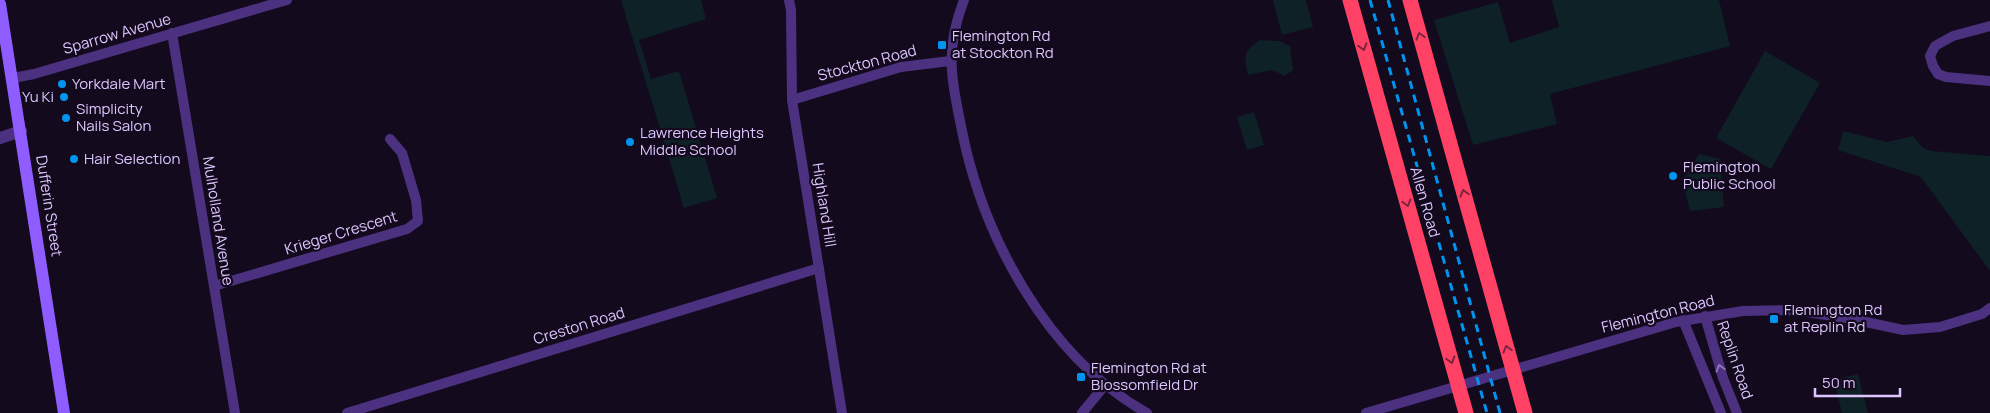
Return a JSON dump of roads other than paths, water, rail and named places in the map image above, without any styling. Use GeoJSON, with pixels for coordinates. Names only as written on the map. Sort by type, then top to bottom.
{"type":"FeatureCollection","features":[{"type":"Feature","properties":{"kind":"highway","name":"Allen Road"},"geometry":{"type":"LineString","coordinates":[[1350,0],[1466,413]]}},
{"type":"Feature","properties":{"kind":"highway"},"geometry":{"type":"LineString","coordinates":[[1410,0],[1525,413]]}},
{"type":"Feature","properties":{"kind":"main road","name":"Dufferin Street"},"geometry":{"type":"LineString","coordinates":[[0,4],[64,413]]}},
{"type":"Feature","properties":{"kind":"street","name":"Sparrow Avenue"},"geometry":{"type":"LineString","coordinates":[[12,78],[34,74],[287,0]]}},
{"type":"Feature","properties":{"kind":"street","name":"Highland Hill"},"geometry":{"type":"LineString","coordinates":[[789,0],[791,10],[792,100],[842,413]]}},
{"type":"Feature","properties":{"kind":"street"},"geometry":{"type":"LineString","coordinates":[[964,0],[957,19],[950,61],[968,159],[980,197],[1000,245],[1036,308],[1059,336],[1105,385],[1147,413]]}},
{"type":"Feature","properties":{"kind":"street"},"geometry":{"type":"LineString","coordinates":[[1990,26],[1954,36],[1934,46],[1930,56],[1938,74],[1946,77],[1990,81]]}},
{"type":"Feature","properties":{"kind":"street","name":"Mulholland Avenue"},"geometry":{"type":"LineString","coordinates":[[172,33],[234,413]]}},
{"type":"Feature","properties":{"kind":"street","name":"Stockton Road"},"geometry":{"type":"LineString","coordinates":[[792,100],[902,67],[950,61]]}},
{"type":"Feature","properties":{"kind":"street"},"geometry":{"type":"LineString","coordinates":[[0,138],[21,131]]}},
{"type":"Feature","properties":{"kind":"street","name":"Krieger Crescent"},"geometry":{"type":"LineString","coordinates":[[214,286],[407,229],[418,221],[416,200],[402,153],[390,139]]}},
{"type":"Feature","properties":{"kind":"street","name":"Creston Road"},"geometry":{"type":"LineString","coordinates":[[347,413],[819,268]]}},
{"type":"Feature","properties":{"kind":"street","name":"Flemington Road"},"geometry":{"type":"LineString","coordinates":[[1366,413],[1683,320],[1704,316],[1743,311],[1794,310],[1852,319],[1903,330],[1940,327],[1982,314],[1990,308]]}},
{"type":"Feature","properties":{"kind":"street","name":"Replin Road"},"geometry":{"type":"LineString","coordinates":[[1704,316],[1723,378],[1737,413]]}},
{"type":"Feature","properties":{"kind":"street","name":"Replin Road"},"geometry":{"type":"LineString","coordinates":[[1683,320],[1721,413]]}},
{"type":"Feature","properties":{"kind":"street"},"geometry":{"type":"LineString","coordinates":[[1082,413],[1105,385]]}},
{"type":"Feature","properties":{"kind":"railway"},"geometry":{"type":"LineString","coordinates":[[1370,0],[1487,413]]}},
{"type":"Feature","properties":{"kind":"railway"},"geometry":{"type":"LineString","coordinates":[[1388,0],[1500,413]]}},
{"type":"Feature","properties":{"kind":"place","name":"Flemington Rd at Stockton Rd"},"geometry":{"type":"Point","coordinates":[942,45]}},
{"type":"Feature","properties":{"kind":"place","name":"Yorkdale Mart"},"geometry":{"type":"Point","coordinates":[62,84]}},
{"type":"Feature","properties":{"kind":"place","name":"Yu Ki"},"geometry":{"type":"Point","coordinates":[64,97]}},
{"type":"Feature","properties":{"kind":"place","name":"Simplicity Nails Salon"},"geometry":{"type":"Point","coordinates":[66,118]}},
{"type":"Feature","properties":{"kind":"place","name":"Lawrence Heights Middle School"},"geometry":{"type":"Point","coordinates":[630,142]}},
{"type":"Feature","properties":{"kind":"place","name":"Hair Selection"},"geometry":{"type":"Point","coordinates":[74,159]}},
{"type":"Feature","properties":{"kind":"place","name":"Flemington Public School"},"geometry":{"type":"Point","coordinates":[1673,176]}},
{"type":"Feature","properties":{"kind":"place","name":"Flemington Rd at Replin Rd"},"geometry":{"type":"Point","coordinates":[1774,319]}},
{"type":"Feature","properties":{"kind":"place","name":"Flemington Rd at Blossomfield Dr"},"geometry":{"type":"Point","coordinates":[1081,377]}}]}
